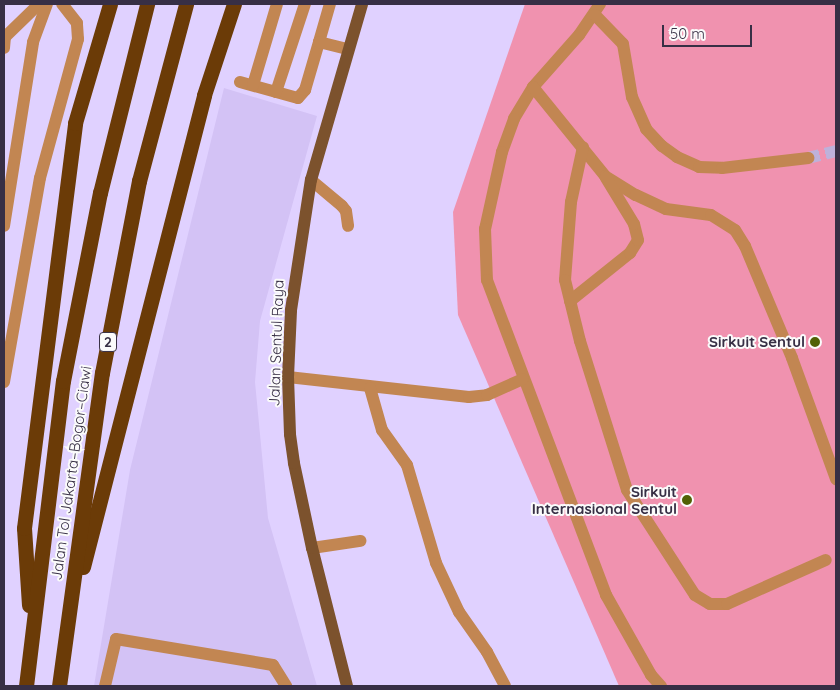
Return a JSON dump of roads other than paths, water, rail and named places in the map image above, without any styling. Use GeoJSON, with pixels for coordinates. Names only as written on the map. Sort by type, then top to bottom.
{"type":"FeatureCollection","features":[{"type":"Feature","properties":{"kind":"highway"},"geometry":{"type":"LineString","coordinates":[[32,641],[24,528],[75,122],[110,4]]}},
{"type":"Feature","properties":{"kind":"highway","name":"Jalan Tol Jakarta–Bogor–Ciawi"},"geometry":{"type":"LineString","coordinates":[[26,686],[63,381],[100,193],[147,4]]}},
{"type":"Feature","properties":{"kind":"highway","name":"Jalan Tol Jakarta–Bogor–Ciawi"},"geometry":{"type":"LineString","coordinates":[[59,686],[102,373],[139,181],[186,4]]}},
{"type":"Feature","properties":{"kind":"highway"},"geometry":{"type":"LineString","coordinates":[[65,641],[204,95],[234,4]]}},
{"type":"Feature","properties":{"kind":"main road","name":"Jalan Sentul Raya"},"geometry":{"type":"LineString","coordinates":[[347,686],[312,548],[290,434],[288,378],[290,310],[311,180],[347,49],[362,4]]}},
{"type":"Feature","properties":{"kind":"street"},"geometry":{"type":"LineString","coordinates":[[4,48],[5,37],[39,4]]}},
{"type":"Feature","properties":{"kind":"street"},"geometry":{"type":"LineString","coordinates":[[4,226],[33,42],[47,4]]}},
{"type":"Feature","properties":{"kind":"street"},"geometry":{"type":"LineString","coordinates":[[4,382],[40,178],[78,39],[77,23],[62,4]]}},
{"type":"Feature","properties":{"kind":"street"},"geometry":{"type":"LineString","coordinates":[[253,86],[277,4]]}},
{"type":"Feature","properties":{"kind":"street"},"geometry":{"type":"LineString","coordinates":[[276,92],[305,4]]}},
{"type":"Feature","properties":{"kind":"street"},"geometry":{"type":"LineString","coordinates":[[240,82],[302,97],[330,4]]}},
{"type":"Feature","properties":{"kind":"street"},"geometry":{"type":"LineString","coordinates":[[661,686],[651,676],[606,595],[487,280],[486,229],[502,152],[514,119],[533,87],[597,9],[623,44],[632,97],[646,129],[662,146],[677,157],[699,167],[722,168],[808,158]]}},
{"type":"Feature","properties":{"kind":"street"},"geometry":{"type":"LineString","coordinates":[[319,42],[347,49]]}},
{"type":"Feature","properties":{"kind":"street"},"geometry":{"type":"LineString","coordinates":[[533,87],[606,176],[634,224],[638,240],[630,253],[570,301]]}},
{"type":"Feature","properties":{"kind":"street"},"geometry":{"type":"LineString","coordinates":[[583,148],[571,202],[565,280],[627,490],[695,595],[710,604],[727,604],[826,560]]}},
{"type":"Feature","properties":{"kind":"street"},"geometry":{"type":"LineString","coordinates":[[606,176],[636,195],[666,209],[711,215],[736,230],[745,246],[792,358],[836,479]]}},
{"type":"Feature","properties":{"kind":"street"},"geometry":{"type":"LineString","coordinates":[[311,180],[342,206],[346,211],[348,226]]}},
{"type":"Feature","properties":{"kind":"street"},"geometry":{"type":"LineString","coordinates":[[288,378],[468,397],[487,395],[523,379]]}},
{"type":"Feature","properties":{"kind":"street"},"geometry":{"type":"LineString","coordinates":[[370,388],[382,430],[407,465],[436,563],[459,612],[487,652],[504,686]]}},
{"type":"Feature","properties":{"kind":"street"},"geometry":{"type":"LineString","coordinates":[[312,548],[360,541]]}},
{"type":"Feature","properties":{"kind":"street"},"geometry":{"type":"LineString","coordinates":[[105,686],[116,639],[273,665],[286,686]]}},
{"type":"Feature","properties":{"kind":"tunnel"},"geometry":{"type":"LineString","coordinates":[[808,158],[836,151]]}},
{"type":"Feature","properties":{"kind":"place","name":"Sirkuit Sentul"},"geometry":{"type":"Point","coordinates":[815,342]}},
{"type":"Feature","properties":{"kind":"place","name":"Sirkuit Internasional Sentul"},"geometry":{"type":"Point","coordinates":[687,500]}}]}
